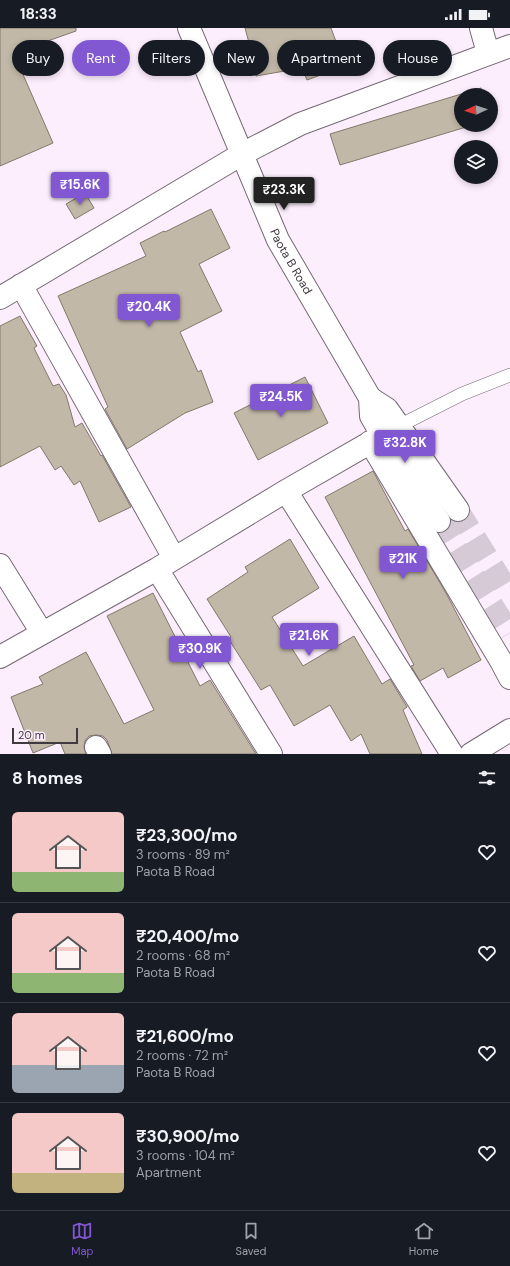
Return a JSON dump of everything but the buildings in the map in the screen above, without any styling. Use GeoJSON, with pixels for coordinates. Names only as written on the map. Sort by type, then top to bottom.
{"type":"FeatureCollection","features":[{"type":"Feature","properties":{"kind":"street","name":"Paota B Road"},"geometry":{"type":"LineString","coordinates":[[189,28],[278,240],[370,398],[371,416],[439,521]]}},
{"type":"Feature","properties":{"kind":"street"},"geometry":{"type":"LineString","coordinates":[[481,28],[488,53]]}},
{"type":"Feature","properties":{"kind":"street"},"geometry":{"type":"LineString","coordinates":[[0,298],[242,154],[300,124],[510,46]]}},
{"type":"Feature","properties":{"kind":"street"},"geometry":{"type":"LineString","coordinates":[[21,285],[166,564],[271,754]]}},
{"type":"Feature","properties":{"kind":"street","name":"Paota B Road"},"geometry":{"type":"LineString","coordinates":[[384,434],[458,510]]}},
{"type":"Feature","properties":{"kind":"street"},"geometry":{"type":"LineString","coordinates":[[0,657],[42,632],[166,564],[286,491],[384,434],[510,678]]}},
{"type":"Feature","properties":{"kind":"street"},"geometry":{"type":"LineString","coordinates":[[286,491],[452,754]]}},
{"type":"Feature","properties":{"kind":"street"},"geometry":{"type":"LineString","coordinates":[[0,565],[42,632]]}},
{"type":"Feature","properties":{"kind":"street"},"geometry":{"type":"LineString","coordinates":[[471,754],[510,730]]}},
{"type":"Feature","properties":{"kind":"lane"},"geometry":{"type":"LineString","coordinates":[[384,434],[462,394],[510,375]]}},
{"type":"Feature","properties":{"kind":"tunnel"},"geometry":{"type":"LineString","coordinates":[[458,510],[510,594]]}},
{"type":"Feature","properties":{"kind":"tunnel"},"geometry":{"type":"LineString","coordinates":[[439,521],[510,633]]}}]}
